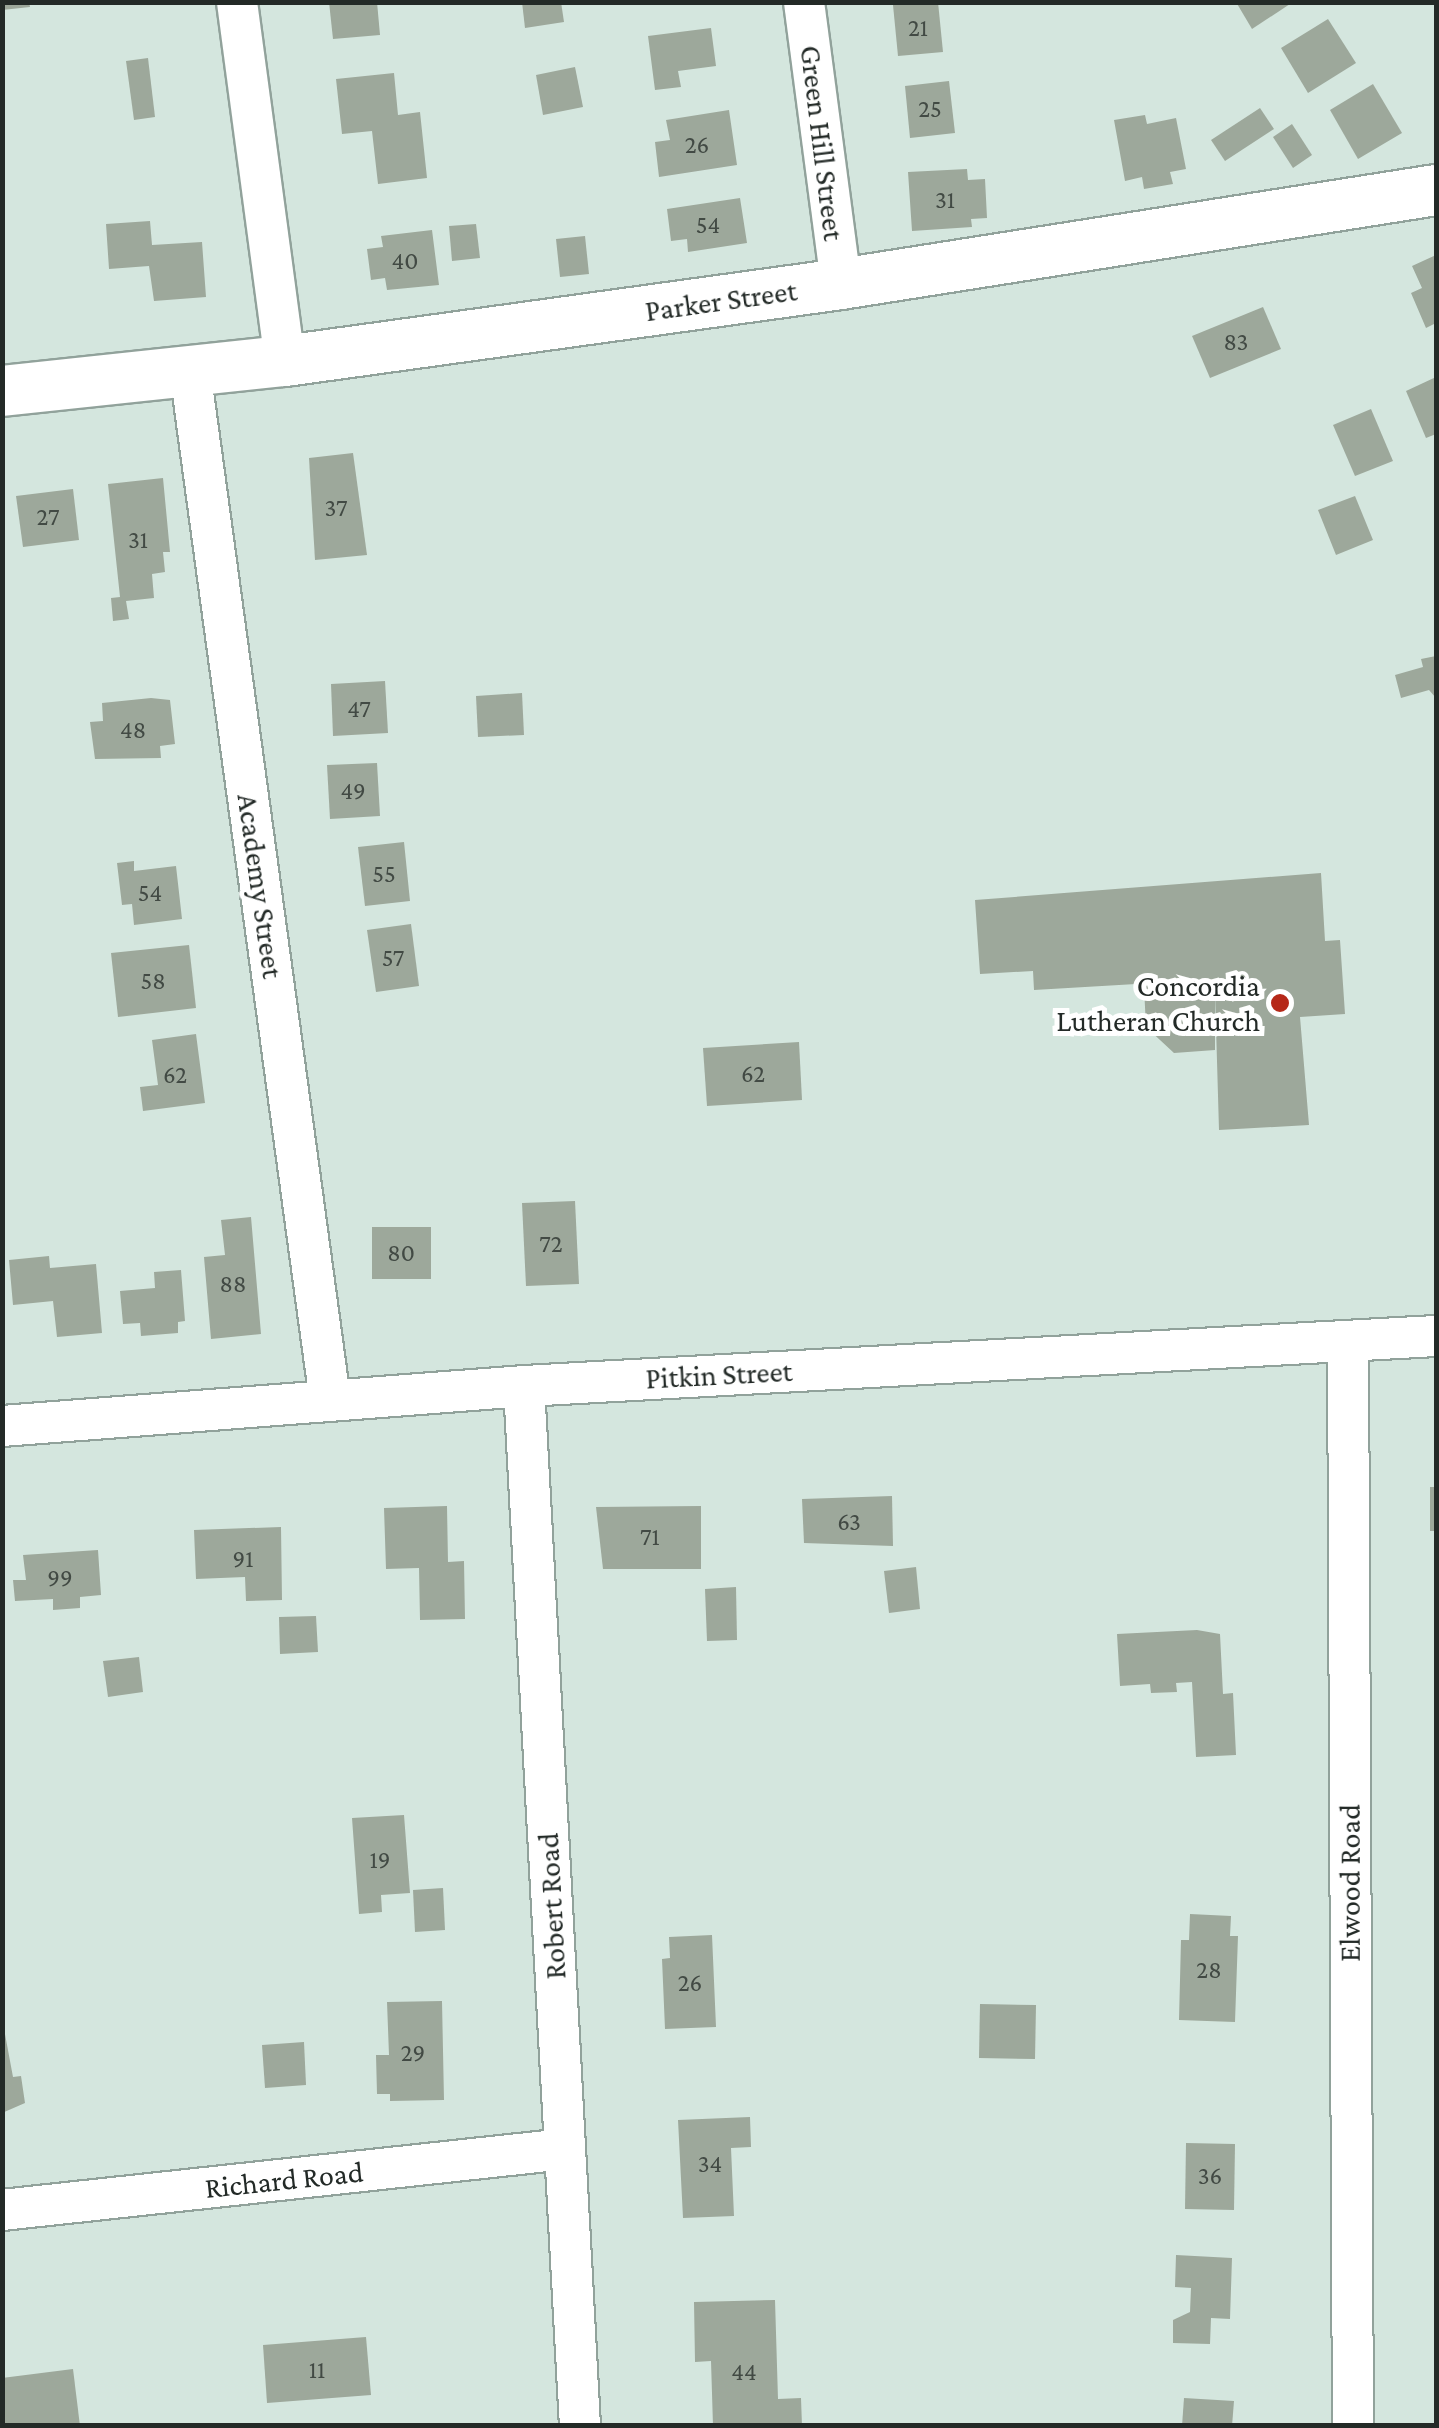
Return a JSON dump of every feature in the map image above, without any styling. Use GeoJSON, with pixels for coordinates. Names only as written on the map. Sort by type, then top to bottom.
{"type":"FeatureCollection","features":[{"type":"Feature","properties":{"kind":"street"},"geometry":{"type":"LineString","coordinates":[[237,2],[285,361]]}},
{"type":"Feature","properties":{"kind":"street","name":"Green Hill Street"},"geometry":{"type":"LineString","coordinates":[[804,2],[841,284]]}},
{"type":"Feature","properties":{"kind":"street","name":"Parker Street"},"geometry":{"type":"LineString","coordinates":[[2,390],[285,361],[841,284],[1436,190]]}},
{"type":"Feature","properties":{"kind":"street","name":"Academy Street"},"geometry":{"type":"LineString","coordinates":[[190,371],[330,1400]]}},
{"type":"Feature","properties":{"kind":"street","name":"Pitkin Street"},"geometry":{"type":"LineString","coordinates":[[2,1426],[524,1386],[1436,1336]]}},
{"type":"Feature","properties":{"kind":"street","name":"Elwood Road"},"geometry":{"type":"LineString","coordinates":[[1348,1341],[1352,2426]]}},
{"type":"Feature","properties":{"kind":"street","name":"Robert Road"},"geometry":{"type":"LineString","coordinates":[[524,1386],[580,2426]]}},
{"type":"Feature","properties":{"kind":"street","name":"Richard Road"},"geometry":{"type":"LineString","coordinates":[[2,2210],[565,2149]]}},
{"type":"Feature","properties":{"kind":"building"},"geometry":{"type":"Polygon","coordinates":[[[2,2],[29,2],[30,7],[2,10],[2,2]]]}},
{"type":"Feature","properties":{"kind":"building"},"geometry":{"type":"Polygon","coordinates":[[[329,2],[377,2],[380,35],[333,39],[329,2]]]}},
{"type":"Feature","properties":{"kind":"building"},"geometry":{"type":"Polygon","coordinates":[[[522,2],[561,2],[564,22],[525,28],[522,2]]]}},
{"type":"Feature","properties":{"kind":"building"},"geometry":{"type":"Polygon","coordinates":[[[938,2],[943,52],[898,56],[893,5],[938,2]]]}},
{"type":"Feature","properties":{"kind":"building"},"geometry":{"type":"Polygon","coordinates":[[[1236,2],[1293,2],[1252,29],[1236,2]]]}},
{"type":"Feature","properties":{"kind":"building"},"geometry":{"type":"Polygon","coordinates":[[[1328,19],[1356,63],[1308,93],[1281,48],[1328,19]]]}},
{"type":"Feature","properties":{"kind":"building"},"geometry":{"type":"Polygon","coordinates":[[[711,28],[716,66],[678,71],[681,87],[655,90],[648,36],[711,28]]]}},
{"type":"Feature","properties":{"kind":"building"},"geometry":{"type":"Polygon","coordinates":[[[148,58],[155,117],[134,120],[126,61],[148,58]]]}},
{"type":"Feature","properties":{"kind":"building"},"geometry":{"type":"Polygon","coordinates":[[[575,67],[583,107],[543,115],[536,75],[575,67]]]}},
{"type":"Feature","properties":{"kind":"building"},"geometry":{"type":"Polygon","coordinates":[[[394,73],[398,115],[420,112],[427,178],[378,184],[372,131],[342,134],[336,79],[394,73]]]}},
{"type":"Feature","properties":{"kind":"building"},"geometry":{"type":"Polygon","coordinates":[[[949,81],[955,133],[910,138],[905,86],[949,81]]]}},
{"type":"Feature","properties":{"kind":"building"},"geometry":{"type":"Polygon","coordinates":[[[1373,84],[1402,133],[1358,159],[1330,110],[1373,84]]]}},
{"type":"Feature","properties":{"kind":"building"},"geometry":{"type":"Polygon","coordinates":[[[1260,108],[1274,129],[1225,161],[1211,140],[1260,108]]]}},
{"type":"Feature","properties":{"kind":"building"},"geometry":{"type":"Polygon","coordinates":[[[729,110],[737,165],[659,177],[655,142],[670,140],[666,120],[729,110]]]}},
{"type":"Feature","properties":{"kind":"building"},"geometry":{"type":"Polygon","coordinates":[[[1145,115],[1147,124],[1176,118],[1186,169],[1170,172],[1173,184],[1144,189],[1142,177],[1125,181],[1114,120],[1145,115]]]}},
{"type":"Feature","properties":{"kind":"building"},"geometry":{"type":"Polygon","coordinates":[[[1292,124],[1312,155],[1293,168],[1273,137],[1292,124]]]}},
{"type":"Feature","properties":{"kind":"building"},"geometry":{"type":"Polygon","coordinates":[[[967,169],[968,180],[985,179],[987,218],[971,219],[972,227],[912,231],[908,172],[967,169]]]}},
{"type":"Feature","properties":{"kind":"building"},"geometry":{"type":"Polygon","coordinates":[[[740,198],[747,243],[688,252],[687,239],[671,241],[667,209],[740,198]]]}},
{"type":"Feature","properties":{"kind":"building"},"geometry":{"type":"Polygon","coordinates":[[[150,221],[152,245],[202,242],[206,297],[154,301],[149,266],[109,269],[106,224],[150,221]]]}},
{"type":"Feature","properties":{"kind":"building"},"geometry":{"type":"Polygon","coordinates":[[[476,224],[480,258],[452,261],[449,226],[476,224]]]}},
{"type":"Feature","properties":{"kind":"building"},"geometry":{"type":"Polygon","coordinates":[[[432,230],[439,285],[387,290],[385,278],[371,280],[367,249],[383,247],[381,236],[432,230]]]}},
{"type":"Feature","properties":{"kind":"building"},"geometry":{"type":"Polygon","coordinates":[[[585,236],[589,274],[560,277],[556,239],[585,236]]]}},
{"type":"Feature","properties":{"kind":"building"},"geometry":{"type":"Polygon","coordinates":[[[1436,255],[1436,323],[1426,328],[1411,293],[1422,288],[1412,266],[1436,255]]]}},
{"type":"Feature","properties":{"kind":"building"},"geometry":{"type":"Polygon","coordinates":[[[1263,307],[1281,349],[1210,378],[1192,336],[1263,307]]]}},
{"type":"Feature","properties":{"kind":"building"},"geometry":{"type":"Polygon","coordinates":[[[1436,377],[1436,434],[1426,438],[1406,391],[1436,377]]]}},
{"type":"Feature","properties":{"kind":"building"},"geometry":{"type":"Polygon","coordinates":[[[1371,409],[1393,461],[1355,476],[1333,425],[1371,409]]]}},
{"type":"Feature","properties":{"kind":"building"},"geometry":{"type":"Polygon","coordinates":[[[353,453],[367,555],[315,560],[309,458],[353,453]]]}},
{"type":"Feature","properties":{"kind":"building"},"geometry":{"type":"Polygon","coordinates":[[[163,478],[170,552],[163,552],[165,572],[152,574],[154,598],[126,601],[129,619],[113,621],[111,598],[120,597],[108,484],[163,478]]]}},
{"type":"Feature","properties":{"kind":"building"},"geometry":{"type":"Polygon","coordinates":[[[73,489],[79,540],[23,547],[16,496],[73,489]]]}},
{"type":"Feature","properties":{"kind":"building"},"geometry":{"type":"Polygon","coordinates":[[[1355,496],[1373,540],[1336,555],[1318,510],[1355,496]]]}},
{"type":"Feature","properties":{"kind":"building"},"geometry":{"type":"Polygon","coordinates":[[[1436,656],[1436,698],[1429,690],[1401,698],[1395,675],[1423,667],[1421,659],[1436,656]]]}},
{"type":"Feature","properties":{"kind":"building"},"geometry":{"type":"Polygon","coordinates":[[[385,681],[388,733],[333,736],[331,684],[385,681]]]}},
{"type":"Feature","properties":{"kind":"building"},"geometry":{"type":"Polygon","coordinates":[[[522,693],[524,735],[478,737],[476,696],[522,693]]]}},
{"type":"Feature","properties":{"kind":"building"},"geometry":{"type":"Polygon","coordinates":[[[170,700],[175,744],[160,746],[161,758],[95,759],[90,722],[103,721],[102,703],[170,700]]]}},
{"type":"Feature","properties":{"kind":"building"},"geometry":{"type":"Polygon","coordinates":[[[377,763],[380,816],[330,819],[327,765],[377,763]]]}},
{"type":"Feature","properties":{"kind":"building"},"geometry":{"type":"Polygon","coordinates":[[[404,842],[410,901],[365,906],[358,847],[404,842]]]}},
{"type":"Feature","properties":{"kind":"building"},"geometry":{"type":"Polygon","coordinates":[[[134,861],[134,871],[176,866],[182,919],[134,925],[132,904],[122,905],[117,863],[134,861]]]}},
{"type":"Feature","properties":{"kind":"building","name":"Concordia Lutheran Church"},"geometry":{"type":"Polygon","coordinates":[[[1321,873],[1325,941],[1340,940],[1345,1014],[1300,1017],[1309,1125],[1219,1130],[1215,992],[1215,1050],[1174,1053],[1146,1027],[1144,987],[1153,983],[1034,990],[1033,971],[980,974],[975,900],[1321,873]]]}},
{"type":"Feature","properties":{"kind":"building"},"geometry":{"type":"Polygon","coordinates":[[[411,924],[419,986],[376,992],[367,930],[411,924]]]}},
{"type":"Feature","properties":{"kind":"building"},"geometry":{"type":"Polygon","coordinates":[[[189,945],[196,1008],[118,1017],[111,953],[189,945]]]}},
{"type":"Feature","properties":{"kind":"building"},"geometry":{"type":"Polygon","coordinates":[[[196,1034],[205,1103],[143,1111],[140,1087],[158,1085],[152,1040],[196,1034]]]}},
{"type":"Feature","properties":{"kind":"building"},"geometry":{"type":"Polygon","coordinates":[[[799,1042],[802,1100],[707,1106],[703,1048],[799,1042]]]}},
{"type":"Feature","properties":{"kind":"building"},"geometry":{"type":"Polygon","coordinates":[[[575,1201],[579,1284],[526,1286],[522,1203],[575,1201]]]}},
{"type":"Feature","properties":{"kind":"building"},"geometry":{"type":"Polygon","coordinates":[[[251,1217],[261,1334],[211,1339],[204,1257],[225,1255],[221,1220],[251,1217]]]}},
{"type":"Feature","properties":{"kind":"building"},"geometry":{"type":"Polygon","coordinates":[[[372,1227],[431,1227],[431,1279],[372,1279],[372,1227]]]}},
{"type":"Feature","properties":{"kind":"building"},"geometry":{"type":"Polygon","coordinates":[[[49,1256],[50,1268],[96,1264],[102,1333],[57,1337],[53,1301],[13,1305],[9,1260],[49,1256]]]}},
{"type":"Feature","properties":{"kind":"building"},"geometry":{"type":"Polygon","coordinates":[[[181,1270],[185,1321],[178,1322],[178,1333],[141,1336],[140,1323],[123,1324],[120,1291],[155,1288],[154,1272],[181,1270]]]}},
{"type":"Feature","properties":{"kind":"building"},"geometry":{"type":"Polygon","coordinates":[[[1430,1487],[1436,1487],[1436,1531],[1430,1531],[1430,1487]]]}},
{"type":"Feature","properties":{"kind":"building"},"geometry":{"type":"Polygon","coordinates":[[[892,1496],[893,1546],[804,1543],[802,1499],[892,1496]]]}},
{"type":"Feature","properties":{"kind":"building"},"geometry":{"type":"Polygon","coordinates":[[[447,1506],[448,1562],[464,1561],[465,1619],[420,1620],[419,1568],[386,1569],[384,1508],[447,1506]]]}},
{"type":"Feature","properties":{"kind":"building"},"geometry":{"type":"Polygon","coordinates":[[[701,1506],[701,1569],[603,1569],[596,1507],[701,1506]]]}},
{"type":"Feature","properties":{"kind":"building"},"geometry":{"type":"Polygon","coordinates":[[[281,1527],[282,1600],[246,1601],[245,1577],[196,1579],[194,1530],[281,1527]]]}},
{"type":"Feature","properties":{"kind":"building"},"geometry":{"type":"Polygon","coordinates":[[[98,1550],[101,1595],[80,1597],[80,1608],[53,1610],[53,1599],[15,1601],[13,1580],[26,1580],[23,1555],[98,1550]]]}},
{"type":"Feature","properties":{"kind":"building"},"geometry":{"type":"Polygon","coordinates":[[[916,1567],[920,1609],[889,1613],[884,1571],[916,1567]]]}},
{"type":"Feature","properties":{"kind":"building"},"geometry":{"type":"Polygon","coordinates":[[[736,1587],[737,1640],[707,1641],[705,1589],[736,1587]]]}},
{"type":"Feature","properties":{"kind":"building"},"geometry":{"type":"Polygon","coordinates":[[[316,1616],[318,1652],[280,1654],[279,1617],[316,1616]]]}},
{"type":"Feature","properties":{"kind":"building"},"geometry":{"type":"Polygon","coordinates":[[[1197,1630],[1220,1634],[1223,1694],[1233,1693],[1236,1755],[1196,1757],[1192,1682],[1176,1683],[1177,1692],[1151,1693],[1150,1684],[1120,1686],[1117,1634],[1197,1630]]]}},
{"type":"Feature","properties":{"kind":"building"},"geometry":{"type":"Polygon","coordinates":[[[139,1657],[143,1692],[108,1697],[103,1661],[139,1657]]]}},
{"type":"Feature","properties":{"kind":"building"},"geometry":{"type":"Polygon","coordinates":[[[404,1815],[410,1893],[381,1895],[382,1912],[359,1914],[352,1818],[404,1815]]]}},
{"type":"Feature","properties":{"kind":"building"},"geometry":{"type":"Polygon","coordinates":[[[443,1888],[445,1930],[415,1932],[413,1890],[443,1888]]]}},
{"type":"Feature","properties":{"kind":"building"},"geometry":{"type":"Polygon","coordinates":[[[1190,1914],[1231,1916],[1230,1936],[1238,1936],[1235,2022],[1179,2020],[1181,1940],[1189,1940],[1190,1914]]]}},
{"type":"Feature","properties":{"kind":"building"},"geometry":{"type":"Polygon","coordinates":[[[712,1935],[716,2027],[665,2029],[662,1959],[670,1958],[669,1937],[712,1935]]]}},
{"type":"Feature","properties":{"kind":"building"},"geometry":{"type":"Polygon","coordinates":[[[442,2001],[444,2100],[390,2101],[390,2094],[377,2094],[376,2055],[389,2055],[387,2002],[442,2001]]]}},
{"type":"Feature","properties":{"kind":"building"},"geometry":{"type":"Polygon","coordinates":[[[980,2004],[1036,2005],[1035,2059],[979,2058],[980,2004]]]}},
{"type":"Feature","properties":{"kind":"building"},"geometry":{"type":"Polygon","coordinates":[[[2,2018],[13,2077],[21,2076],[25,2103],[2,2113],[2,2018]]]}},
{"type":"Feature","properties":{"kind":"building"},"geometry":{"type":"Polygon","coordinates":[[[304,2042],[306,2085],[265,2088],[262,2045],[304,2042]]]}},
{"type":"Feature","properties":{"kind":"building"},"geometry":{"type":"Polygon","coordinates":[[[750,2117],[751,2147],[731,2148],[734,2216],[683,2218],[678,2120],[750,2117]]]}},
{"type":"Feature","properties":{"kind":"building"},"geometry":{"type":"Polygon","coordinates":[[[1186,2143],[1235,2144],[1234,2210],[1185,2209],[1186,2143]]]}},
{"type":"Feature","properties":{"kind":"building"},"geometry":{"type":"Polygon","coordinates":[[[1176,2255],[1232,2258],[1230,2319],[1211,2318],[1210,2344],[1173,2343],[1173,2320],[1190,2312],[1191,2288],[1175,2287],[1176,2255]]]}},
{"type":"Feature","properties":{"kind":"building"},"geometry":{"type":"Polygon","coordinates":[[[775,2300],[778,2399],[801,2398],[802,2426],[713,2426],[711,2361],[695,2362],[694,2302],[775,2300]]]}},
{"type":"Feature","properties":{"kind":"building"},"geometry":{"type":"Polygon","coordinates":[[[366,2337],[371,2395],[267,2403],[263,2345],[366,2337]]]}},
{"type":"Feature","properties":{"kind":"building"},"geometry":{"type":"Polygon","coordinates":[[[73,2369],[80,2426],[2,2426],[2,2378],[73,2369]]]}},
{"type":"Feature","properties":{"kind":"building"},"geometry":{"type":"Polygon","coordinates":[[[1184,2398],[1234,2401],[1232,2426],[1182,2426],[1184,2398]]]}},
{"type":"Feature","properties":{"kind":"place","name":"Concordia Lutheran Church"},"geometry":{"type":"Point","coordinates":[1280,1003]}}]}
